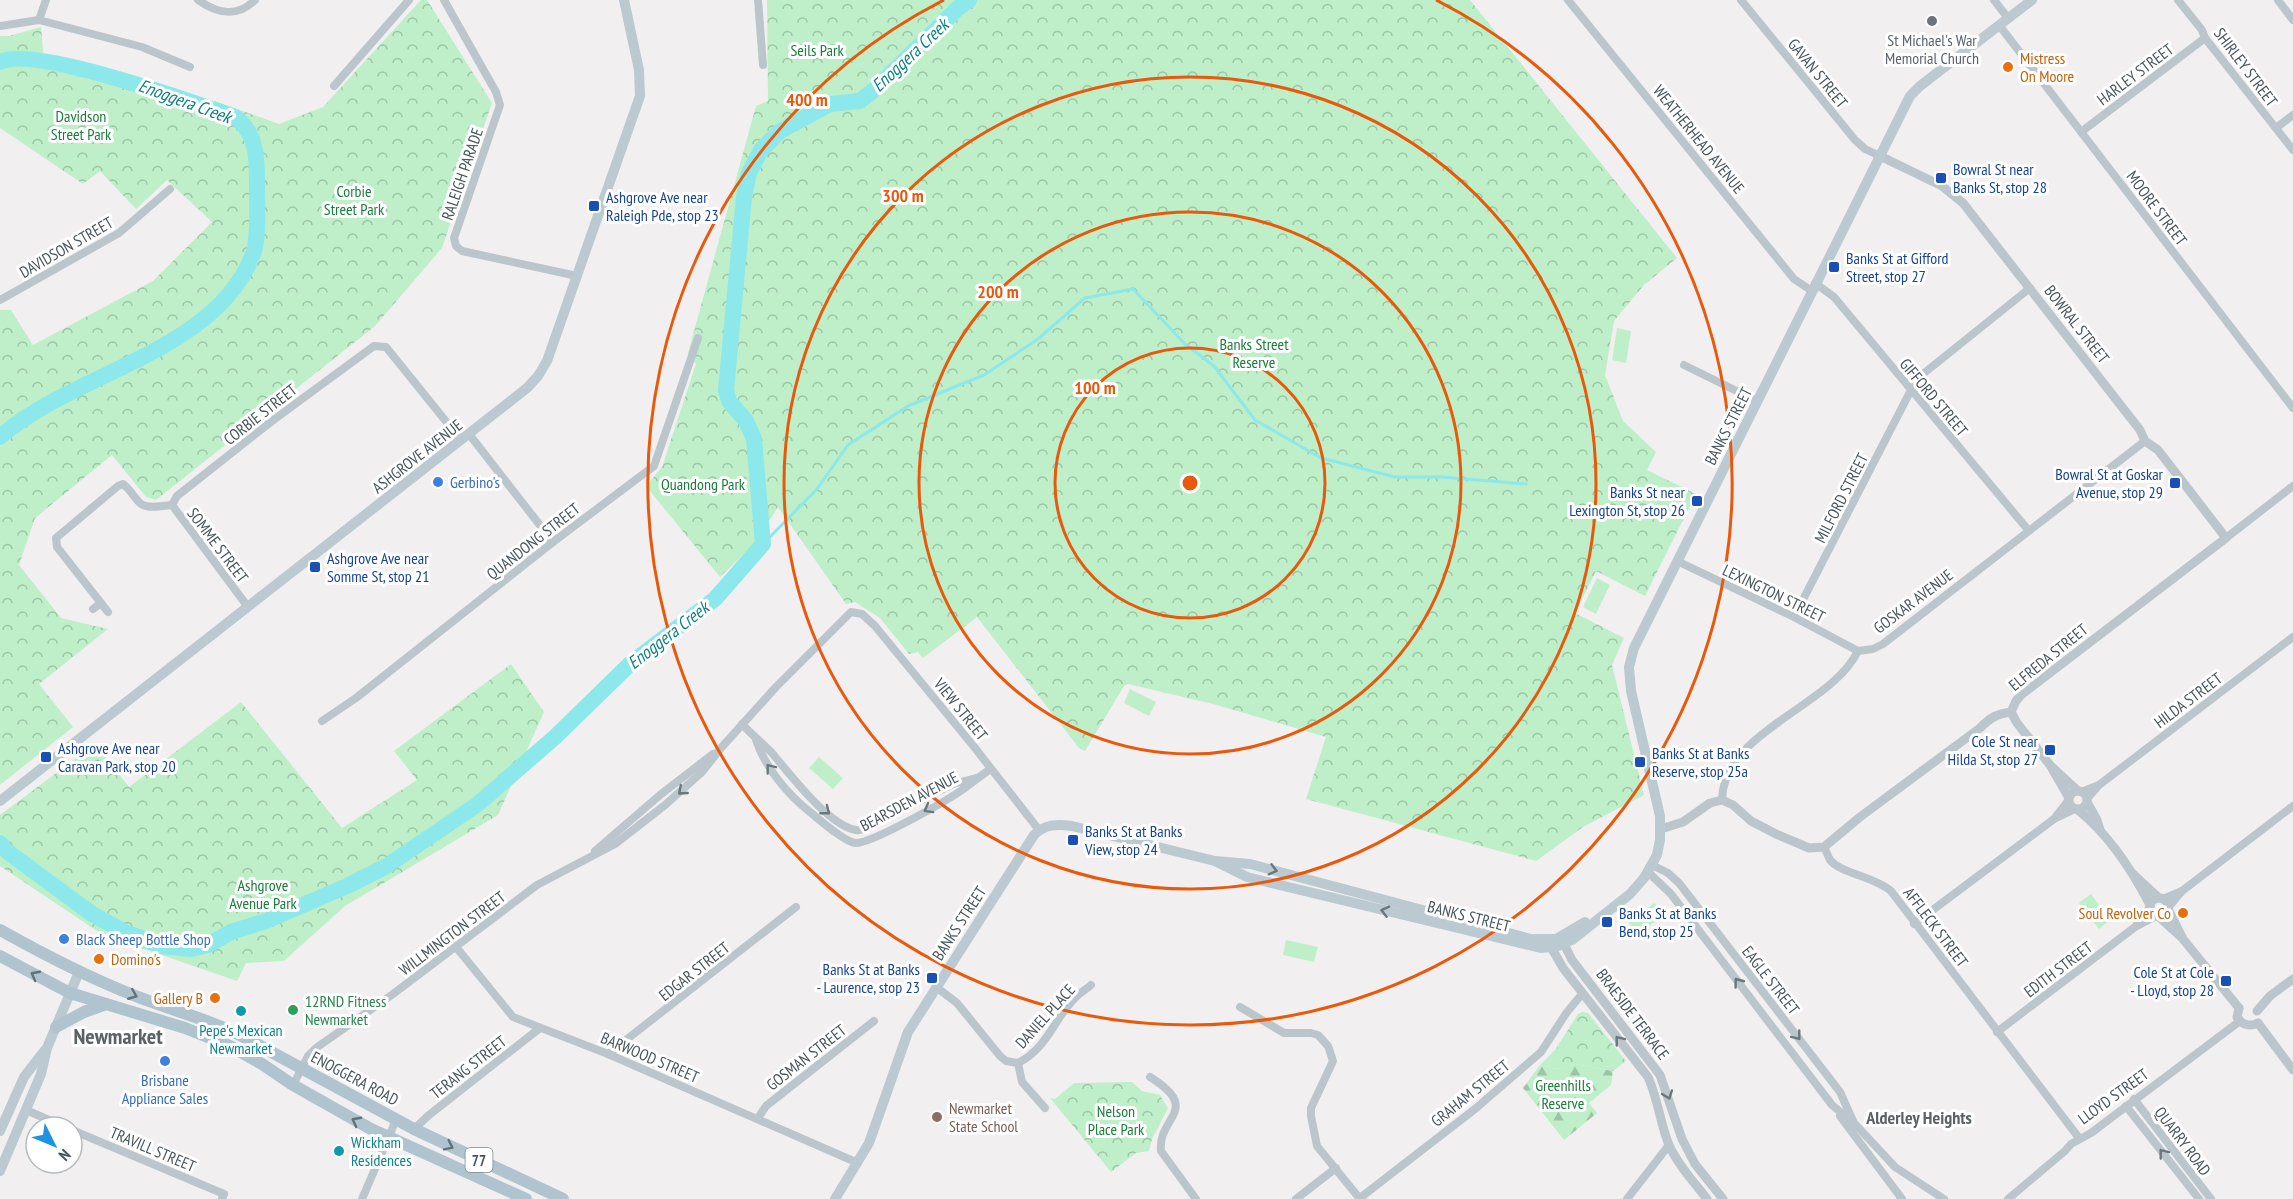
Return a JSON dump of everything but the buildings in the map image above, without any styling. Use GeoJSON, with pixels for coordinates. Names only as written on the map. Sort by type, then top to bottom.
{"type":"FeatureCollection","features":[{"type":"Feature","properties":{"kind":"main road","name":"ASHGROVE AVENUE"},"geometry":{"type":"LineString","coordinates":[[2,799],[465,437],[527,388],[538,376],[547,361],[640,96],[639,70],[624,0]]}},
{"type":"Feature","properties":{"kind":"main road","name":"BANKS STREET"},"geometry":{"type":"LineString","coordinates":[[835,1199],[858,1163],[877,1122],[908,1032],[1039,830],[1056,824],[1072,826],[1215,861],[1247,877],[1529,946],[1557,943],[1578,935],[1630,894],[1650,868],[1659,846],[1661,829],[1631,691],[1629,667],[1634,648],[1904,107],[1914,92],[2032,0]]}},
{"type":"Feature","properties":{"kind":"main road","name":"ENOGGERA ROAD"},"geometry":{"type":"LineString","coordinates":[[0,930],[79,972],[144,1000],[224,1027],[414,1129],[563,1199]]}},
{"type":"Feature","properties":{"kind":"main road","name":"77"},"geometry":{"type":"LineString","coordinates":[[0,956],[70,993],[200,1033],[249,1057],[293,1085],[388,1137],[525,1199]]}},
{"type":"Feature","properties":{"kind":"main road"},"geometry":{"type":"LineString","coordinates":[[0,1171],[41,1074],[47,1048],[79,972]]}},
{"type":"Feature","properties":{"kind":"main road"},"geometry":{"type":"LineString","coordinates":[[56,1027],[106,1004]]}},
{"type":"Feature","properties":{"kind":"main road"},"geometry":{"type":"LineString","coordinates":[[0,1131],[29,1069],[47,1048]]}},
{"type":"Feature","properties":{"kind":"street"},"geometry":{"type":"LineString","coordinates":[[39,20],[46,0]]}},
{"type":"Feature","properties":{"kind":"street"},"geometry":{"type":"LineString","coordinates":[[198,0],[229,14],[245,9],[255,0]]}},
{"type":"Feature","properties":{"kind":"street"},"geometry":{"type":"LineString","coordinates":[[334,86],[409,0]]}},
{"type":"Feature","properties":{"kind":"street","name":"RALEIGH PARADE"},"geometry":{"type":"LineString","coordinates":[[444,0],[496,92],[500,105],[454,238],[456,246],[462,251],[577,276]]}},
{"type":"Feature","properties":{"kind":"street"},"geometry":{"type":"LineString","coordinates":[[758,0],[763,65]]}},
{"type":"Feature","properties":{"kind":"street","name":"WEATHERHEAD AVENUE"},"geometry":{"type":"LineString","coordinates":[[1569,0],[1794,279],[1814,287]]}},
{"type":"Feature","properties":{"kind":"street","name":"GAVAN STREET"},"geometry":{"type":"LineString","coordinates":[[1742,0],[1855,140],[1865,149],[1880,156]]}},
{"type":"Feature","properties":{"kind":"street"},"geometry":{"type":"LineString","coordinates":[[1994,0],[2008,18]]}},
{"type":"Feature","properties":{"kind":"street","name":"SHIRLEY STREET"},"geometry":{"type":"LineString","coordinates":[[2178,0],[2293,150]]}},
{"type":"Feature","properties":{"kind":"street"},"geometry":{"type":"LineString","coordinates":[[2278,0],[2293,20]]}},
{"type":"Feature","properties":{"kind":"street"},"geometry":{"type":"LineString","coordinates":[[0,26],[39,20],[142,46],[190,67]]}},
{"type":"Feature","properties":{"kind":"street","name":"MOORE STREET"},"geometry":{"type":"LineString","coordinates":[[1999,25],[2293,408]]}},
{"type":"Feature","properties":{"kind":"street","name":"HARLEY STREET"},"geometry":{"type":"LineString","coordinates":[[2081,132],[2205,38]]}},
{"type":"Feature","properties":{"kind":"street"},"geometry":{"type":"LineString","coordinates":[[2276,129],[2293,115]]}},
{"type":"Feature","properties":{"kind":"street","name":"BOWRAL STREET"},"geometry":{"type":"LineString","coordinates":[[1880,156],[1942,186],[1963,203],[2140,430],[2145,441],[2158,450],[2226,538]]}},
{"type":"Feature","properties":{"kind":"street","name":"DAVIDSON STREET"},"geometry":{"type":"LineString","coordinates":[[0,300],[119,233],[170,189]]}},
{"type":"Feature","properties":{"kind":"street","name":"GIFFORD STREET"},"geometry":{"type":"LineString","coordinates":[[1814,287],[1834,297],[2029,531]]}},
{"type":"Feature","properties":{"kind":"street","name":"MILFORD STREET"},"geometry":{"type":"LineString","coordinates":[[1794,617],[1909,388],[2030,288]]}},
{"type":"Feature","properties":{"kind":"street","name":"QUANDONG STREET"},"geometry":{"type":"LineString","coordinates":[[322,721],[356,698],[553,542],[654,466],[698,338]]}},
{"type":"Feature","properties":{"kind":"street","name":"CORBIE STREET"},"geometry":{"type":"LineString","coordinates":[[172,506],[177,496],[369,347],[379,345],[387,347],[465,437]]}},
{"type":"Feature","properties":{"kind":"street"},"geometry":{"type":"LineString","coordinates":[[1684,365],[1757,401]]}},
{"type":"Feature","properties":{"kind":"street"},"geometry":{"type":"LineString","coordinates":[[465,437],[553,542]]}},
{"type":"Feature","properties":{"kind":"street","name":"GOSKAR AVENUE"},"geometry":{"type":"LineString","coordinates":[[1858,651],[1873,649],[1883,644],[2145,441]]}},
{"type":"Feature","properties":{"kind":"street","name":"SOMME STREET"},"geometry":{"type":"LineString","coordinates":[[108,612],[57,547],[56,538],[123,484],[141,504],[147,507],[172,506],[248,607]]}},
{"type":"Feature","properties":{"kind":"street","name":"ELFREDA STREET"},"geometry":{"type":"LineString","coordinates":[[1824,847],[1989,718],[1996,714],[2012,712],[2016,700],[2021,695],[2293,486]]}},
{"type":"Feature","properties":{"kind":"street","name":"LEXINGTON STREET"},"geometry":{"type":"LineString","coordinates":[[1677,561],[1794,617],[1858,651]]}},
{"type":"Feature","properties":{"kind":"street"},"geometry":{"type":"LineString","coordinates":[[93,609],[101,603]]}},
{"type":"Feature","properties":{"kind":"street","name":"WILLMINGTON STREET"},"geometry":{"type":"LineString","coordinates":[[293,1085],[308,1056],[316,1048],[456,947],[537,885],[620,840],[672,799],[702,772],[742,724],[844,617],[856,612]]}},
{"type":"Feature","properties":{"kind":"street","name":"VIEW STREET"},"geometry":{"type":"LineString","coordinates":[[856,612],[866,616],[875,626],[1039,830]]}},
{"type":"Feature","properties":{"kind":"street","name":"HILDA STREET"},"geometry":{"type":"LineString","coordinates":[[2083,796],[2293,637]]}},
{"type":"Feature","properties":{"kind":"street"},"geometry":{"type":"LineString","coordinates":[[1722,800],[1727,775],[1741,752],[1843,674],[1858,651]]}},
{"type":"Feature","properties":{"kind":"street"},"geometry":{"type":"LineString","coordinates":[[2012,712],[2016,723],[2050,765],[2083,796],[2100,830]]}},
{"type":"Feature","properties":{"kind":"street","name":"BEARSDEN AVENUE"},"geometry":{"type":"LineString","coordinates":[[742,724],[770,751],[813,800],[842,823],[855,830],[872,826],[953,783],[976,778]]}},
{"type":"Feature","properties":{"kind":"street","name":"BEARSDEN AVENUE"},"geometry":{"type":"LineString","coordinates":[[756,740],[768,766],[800,804],[854,843],[868,841],[888,831],[957,793],[991,769]]}},
{"type":"Feature","properties":{"kind":"street"},"geometry":{"type":"LineString","coordinates":[[2050,765],[2070,806],[2100,830],[2132,872],[2150,906],[2151,913],[2158,916],[2183,939],[2239,1008]]}},
{"type":"Feature","properties":{"kind":"street"},"geometry":{"type":"LineString","coordinates":[[2054,819],[2072,793],[2083,796]]}},
{"type":"Feature","properties":{"kind":"street"},"geometry":{"type":"LineString","coordinates":[[1914,924],[2054,819],[2084,808],[2083,796]]}},
{"type":"Feature","properties":{"kind":"street"},"geometry":{"type":"LineString","coordinates":[[1661,829],[1683,822],[1710,803],[1722,800],[1732,805],[1751,821],[1776,834],[1809,848],[1824,847]]}},
{"type":"Feature","properties":{"kind":"street"},"geometry":{"type":"LineString","coordinates":[[2158,916],[2164,915],[2182,891],[2293,806]]}},
{"type":"Feature","properties":{"kind":"street","name":"AFFLECK STREET"},"geometry":{"type":"LineString","coordinates":[[1824,847],[1831,861],[1886,887],[2079,1138]]}},
{"type":"Feature","properties":{"kind":"street","name":"EAGLE STREET"},"geometry":{"type":"LineString","coordinates":[[1650,868],[1670,875],[1682,887],[1840,1092],[1855,1124]]}},
{"type":"Feature","properties":{"kind":"street","name":"EAGLE STREET"},"geometry":{"type":"LineString","coordinates":[[1650,868],[1902,1199]]}},
{"type":"Feature","properties":{"kind":"street"},"geometry":{"type":"LineString","coordinates":[[2132,872],[2167,903],[2183,939]]}},
{"type":"Feature","properties":{"kind":"street"},"geometry":{"type":"LineString","coordinates":[[1671,894],[1674,886],[1682,887]]}},
{"type":"Feature","properties":{"kind":"street"},"geometry":{"type":"LineString","coordinates":[[2150,906],[2153,900],[2182,891]]}},
{"type":"Feature","properties":{"kind":"street","name":"EDITH STREET"},"geometry":{"type":"LineString","coordinates":[[2135,927],[2150,906]]}},
{"type":"Feature","properties":{"kind":"street","name":"EDGAR STREET"},"geometry":{"type":"LineString","coordinates":[[608,1054],[796,907]]}},
{"type":"Feature","properties":{"kind":"street","name":"EDITH STREET"},"geometry":{"type":"LineString","coordinates":[[1997,1032],[2135,927],[2158,916]]}},
{"type":"Feature","properties":{"kind":"street","name":"BRAESIDE TERRACE"},"geometry":{"type":"LineString","coordinates":[[1557,943],[1581,969],[1660,1075],[1682,1140],[1695,1164],[1723,1199]]}},
{"type":"Feature","properties":{"kind":"street","name":"BRAESIDE TERRACE"},"geometry":{"type":"LineString","coordinates":[[1557,943],[1570,977],[1648,1077],[1669,1145],[1707,1199]]}},
{"type":"Feature","properties":{"kind":"street","name":"BARWOOD STREET"},"geometry":{"type":"LineString","coordinates":[[456,947],[509,1014],[522,1021],[608,1054],[858,1163]]}},
{"type":"Feature","properties":{"kind":"street"},"geometry":{"type":"LineString","coordinates":[[1570,977],[1569,971],[1572,968],[1581,969]]}},
{"type":"Feature","properties":{"kind":"street"},"geometry":{"type":"LineString","coordinates":[[2257,1011],[2270,996],[2293,979]]}},
{"type":"Feature","properties":{"kind":"street","name":"DANIEL PLACE"},"geometry":{"type":"LineString","coordinates":[[1018,1063],[1026,1059],[1044,1042],[1076,997],[1091,985]]}},
{"type":"Feature","properties":{"kind":"street"},"geometry":{"type":"LineString","coordinates":[[936,987],[957,1003],[1000,1056],[1006,1061],[1018,1063],[1022,1082],[1045,1108]]}},
{"type":"Feature","properties":{"kind":"street","name":"GRAHAM STREET"},"geometry":{"type":"LineString","coordinates":[[1360,1198],[1475,1109],[1541,1052],[1567,1012],[1582,994]]}},
{"type":"Feature","properties":{"kind":"street"},"geometry":{"type":"LineString","coordinates":[[2239,1008],[2246,1006],[2257,1011],[2260,1018],[2258,1023]]}},
{"type":"Feature","properties":{"kind":"street"},"geometry":{"type":"LineString","coordinates":[[1240,1007],[1284,1033],[1318,1035],[1328,1046],[1333,1061],[1311,1108],[1317,1146],[1360,1198]]}},
{"type":"Feature","properties":{"kind":"street"},"geometry":{"type":"LineString","coordinates":[[2239,1008],[2237,1017],[2240,1021],[2247,1025],[2258,1023]]}},
{"type":"Feature","properties":{"kind":"street","name":"GOSMAN STREET"},"geometry":{"type":"LineString","coordinates":[[758,1118],[766,1106],[874,1021]]}},
{"type":"Feature","properties":{"kind":"street","name":"LLOYD STREET"},"geometry":{"type":"LineString","coordinates":[[2008,1199],[2079,1138],[2091,1133],[2240,1021]]}},
{"type":"Feature","properties":{"kind":"street"},"geometry":{"type":"LineString","coordinates":[[2258,1023],[2293,1070]]}},
{"type":"Feature","properties":{"kind":"street","name":"TERANG STREET"},"geometry":{"type":"LineString","coordinates":[[414,1129],[540,1028]]}},
{"type":"Feature","properties":{"kind":"street"},"geometry":{"type":"LineString","coordinates":[[1150,1077],[1162,1084],[1173,1097],[1176,1106],[1160,1143],[1161,1151],[1197,1199]]}},
{"type":"Feature","properties":{"kind":"street","name":"QUARRY ROAD"},"geometry":{"type":"LineString","coordinates":[[2134,1099],[2211,1199]]}},
{"type":"Feature","properties":{"kind":"street","name":"EAGLE STREET"},"geometry":{"type":"LineString","coordinates":[[1832,1105],[1855,1124],[1895,1167],[1944,1199]]}},
{"type":"Feature","properties":{"kind":"street","name":"QUARRY ROAD"},"geometry":{"type":"LineString","coordinates":[[2126,1106],[2199,1199]]}},
{"type":"Feature","properties":{"kind":"street"},"geometry":{"type":"LineString","coordinates":[[26,1110],[37,1115]]}},
{"type":"Feature","properties":{"kind":"street"},"geometry":{"type":"LineString","coordinates":[[362,1199],[396,1119]]}},
{"type":"Feature","properties":{"kind":"street","name":"TRAVILL STREET"},"geometry":{"type":"LineString","coordinates":[[84,1135],[223,1196]]}},
{"type":"Feature","properties":{"kind":"street"},"geometry":{"type":"LineString","coordinates":[[1627,1199],[1669,1145]]}},
{"type":"Feature","properties":{"kind":"street"},"geometry":{"type":"LineString","coordinates":[[1296,1199],[1336,1168]]}},
{"type":"Feature","properties":{"kind":"green space","name":"Corbie Street Park"},"geometry":{"type":"Polygon","coordinates":[[[421,0],[427,0],[492,103],[442,248],[375,326],[156,500],[146,497],[112,455],[35,518],[19,565],[61,618],[108,629],[39,684],[73,727],[0,785],[0,310],[11,310],[33,345],[153,281],[212,222],[167,180],[136,209],[100,171],[83,184],[0,128],[0,68],[13,61],[120,85],[191,110],[215,101],[279,124],[323,107],[421,0]]]}},
{"type":"Feature","properties":{"kind":"green space","name":"Banks Street Reserve"},"geometry":{"type":"Polygon","coordinates":[[[767,0],[1470,0],[1677,258],[1644,285],[1614,321],[1605,375],[1623,421],[1656,452],[1647,470],[1696,494],[1645,596],[1596,571],[1575,613],[1624,638],[1612,665],[1644,795],[1583,827],[1536,861],[1306,799],[1326,737],[1217,705],[1128,684],[1124,686],[1085,751],[1079,748],[977,617],[923,658],[918,652],[909,654],[880,618],[855,602],[846,604],[778,507],[756,542],[720,577],[646,486],[662,467],[696,364],[688,353],[756,106],[768,101],[767,0]]]}},
{"type":"Feature","properties":{"kind":"green space"},"geometry":{"type":"Polygon","coordinates":[[[41,27],[44,62],[8,58],[0,62],[0,36],[9,36],[41,27]]]}},
{"type":"Feature","properties":{"kind":"green space"},"geometry":{"type":"Polygon","coordinates":[[[1617,328],[1631,331],[1626,363],[1612,360],[1617,328]]]}},
{"type":"Feature","properties":{"kind":"green space"},"geometry":{"type":"Polygon","coordinates":[[[1597,578],[1610,585],[1596,614],[1583,607],[1597,578]]]}},
{"type":"Feature","properties":{"kind":"green space","name":"Ashgrove Avenue Park"},"geometry":{"type":"Polygon","coordinates":[[[511,664],[544,712],[498,815],[345,906],[284,961],[246,963],[237,981],[147,950],[115,943],[0,866],[0,815],[95,744],[129,787],[241,702],[342,828],[417,780],[394,751],[511,664]]]}},
{"type":"Feature","properties":{"kind":"green space"},"geometry":{"type":"Polygon","coordinates":[[[1130,689],[1156,702],[1149,716],[1124,703],[1130,689]]]}},
{"type":"Feature","properties":{"kind":"green space"},"geometry":{"type":"Polygon","coordinates":[[[819,757],[843,778],[833,789],[809,768],[819,757]]]}},
{"type":"Feature","properties":{"kind":"green space"},"geometry":{"type":"Polygon","coordinates":[[[2091,894],[2110,920],[2099,929],[2079,903],[2091,894]]]}},
{"type":"Feature","properties":{"kind":"green space"},"geometry":{"type":"Polygon","coordinates":[[[1654,903],[1664,915],[1638,934],[1629,923],[1654,903]]]}},
{"type":"Feature","properties":{"kind":"green space"},"geometry":{"type":"Polygon","coordinates":[[[1286,940],[1318,947],[1314,962],[1283,955],[1286,940]]]}},
{"type":"Feature","properties":{"kind":"green space","name":"Greenhills Reserve"},"geometry":{"type":"Polygon","coordinates":[[[1588,1013],[1626,1061],[1613,1071],[1576,1064],[1555,1069],[1540,1065],[1555,1050],[1578,1014],[1588,1013]]]}},
{"type":"Feature","properties":{"kind":"green space","name":"Greenhills Reserve"},"geometry":{"type":"Polygon","coordinates":[[[1576,1064],[1613,1071],[1611,1085],[1589,1103],[1597,1113],[1564,1140],[1523,1088],[1540,1065],[1555,1069],[1576,1064]]]}},
{"type":"Feature","properties":{"kind":"green space","name":"Nelson Place Park"},"geometry":{"type":"Polygon","coordinates":[[[1132,1082],[1142,1091],[1160,1095],[1168,1108],[1152,1139],[1149,1151],[1136,1153],[1111,1172],[1050,1098],[1055,1099],[1074,1083],[1132,1082]]]}},
{"type":"Feature","properties":{"kind":"waterway","name":"Enoggera Creek"},"geometry":{"type":"LineString","coordinates":[[0,843],[8,852],[92,914],[125,932],[161,946],[191,949],[208,945],[231,932],[266,921],[385,867],[478,804],[555,737],[631,663],[715,599],[763,544],[754,439],[746,421],[729,401],[726,390],[744,197],[749,173],[761,150],[780,131],[830,104],[860,101],[969,0]]}},
{"type":"Feature","properties":{"kind":"waterway","name":"Enoggera Creek"},"geometry":{"type":"LineString","coordinates":[[0,62],[18,59],[45,61],[78,68],[152,89],[235,117],[243,124],[253,141],[257,170],[256,240],[253,254],[234,288],[208,315],[176,338],[65,395],[30,415],[0,437]]}},
{"type":"Feature","properties":{"kind":"waterway"},"geometry":{"type":"LineString","coordinates":[[763,544],[817,489],[848,445],[908,406],[984,375],[1038,339],[1085,298],[1133,289],[1185,344],[1214,366],[1255,420],[1321,458],[1395,477],[1442,477],[1526,484]]}},
{"type":"Feature","properties":{"kind":"place","name":"St Michael's War Memorial Church"},"geometry":{"type":"Point","coordinates":[1932,21]}},
{"type":"Feature","properties":{"kind":"place","name":"Mistress On Moore"},"geometry":{"type":"Point","coordinates":[2008,67]}},
{"type":"Feature","properties":{"kind":"place","name":"Bowral St near Banks St, stop 28"},"geometry":{"type":"Point","coordinates":[1941,178]}},
{"type":"Feature","properties":{"kind":"place","name":"Ashgrove Ave near Raleigh Pde, stop 23"},"geometry":{"type":"Point","coordinates":[594,206]}},
{"type":"Feature","properties":{"kind":"place","name":"Banks St at Gifford Street, stop 27"},"geometry":{"type":"Point","coordinates":[1834,267]}},
{"type":"Feature","properties":{"kind":"place","name":"Gerbino's"},"geometry":{"type":"Point","coordinates":[438,482]}},
{"type":"Feature","properties":{"kind":"place","name":"Bowral St at Goskar Avenue, stop 29"},"geometry":{"type":"Point","coordinates":[2175,483]}},
{"type":"Feature","properties":{"kind":"place","name":"Banks St near Lexington St, stop 26"},"geometry":{"type":"Point","coordinates":[1697,501]}},
{"type":"Feature","properties":{"kind":"place","name":"Ashgrove Ave near Somme St, stop 21"},"geometry":{"type":"Point","coordinates":[315,567]}},
{"type":"Feature","properties":{"kind":"place","name":"Cole St near Hilda St, stop 27"},"geometry":{"type":"Point","coordinates":[2050,750]}},
{"type":"Feature","properties":{"kind":"place","name":"Ashgrove Ave near Caravan Park, stop 20"},"geometry":{"type":"Point","coordinates":[46,757]}},
{"type":"Feature","properties":{"kind":"place","name":"Banks St at Banks Reserve, stop 25a"},"geometry":{"type":"Point","coordinates":[1640,762]}},
{"type":"Feature","properties":{"kind":"place","name":"Banks St at Banks View, stop 24"},"geometry":{"type":"Point","coordinates":[1073,840]}},
{"type":"Feature","properties":{"kind":"place","name":"Soul Revolver Co"},"geometry":{"type":"Point","coordinates":[2183,913]}},
{"type":"Feature","properties":{"kind":"place","name":"Banks St at Banks Bend, stop 25"},"geometry":{"type":"Point","coordinates":[1607,922]}},
{"type":"Feature","properties":{"kind":"place","name":"Black Sheep Bottle Shop"},"geometry":{"type":"Point","coordinates":[64,939]}},
{"type":"Feature","properties":{"kind":"place","name":"Domino's"},"geometry":{"type":"Point","coordinates":[99,959]}},
{"type":"Feature","properties":{"kind":"place","name":"Banks St at Banks - Laurence, stop 23"},"geometry":{"type":"Point","coordinates":[932,978]}},
{"type":"Feature","properties":{"kind":"place","name":"Cole St at Cole - Lloyd, stop 28"},"geometry":{"type":"Point","coordinates":[2226,981]}},
{"type":"Feature","properties":{"kind":"place","name":"Gallery B"},"geometry":{"type":"Point","coordinates":[215,998]}},
{"type":"Feature","properties":{"kind":"place","name":"12RND Fitness Newmarket"},"geometry":{"type":"Point","coordinates":[293,1010]}},
{"type":"Feature","properties":{"kind":"place","name":"Pepe's Mexican Newmarket"},"geometry":{"type":"Point","coordinates":[241,1011]}},
{"type":"Feature","properties":{"kind":"place","name":"Brisbane Appliance Sales"},"geometry":{"type":"Point","coordinates":[165,1061]}},
{"type":"Feature","properties":{"kind":"place","name":"Newmarket State School"},"geometry":{"type":"Point","coordinates":[937,1117]}},
{"type":"Feature","properties":{"kind":"place","name":"Wickham Residences"},"geometry":{"type":"Point","coordinates":[339,1151]}},
{"type":"Feature","properties":{"kind":"district","name":"Newmarket"},"geometry":{"type":"Point","coordinates":[118,1036]}},
{"type":"Feature","properties":{"kind":"district","name":"Alderley Heights"},"geometry":{"type":"Point","coordinates":[1919,1117]}},
{"type":"Feature","properties":{"kind":"park label","name":"Seils Park"},"geometry":{"type":"Point","coordinates":[817,50]}},
{"type":"Feature","properties":{"kind":"park label","name":"Davidson Street Park"},"geometry":{"type":"Point","coordinates":[81,125]}},
{"type":"Feature","properties":{"kind":"park label","name":"Quandong Park"},"geometry":{"type":"Point","coordinates":[703,484]}}]}
